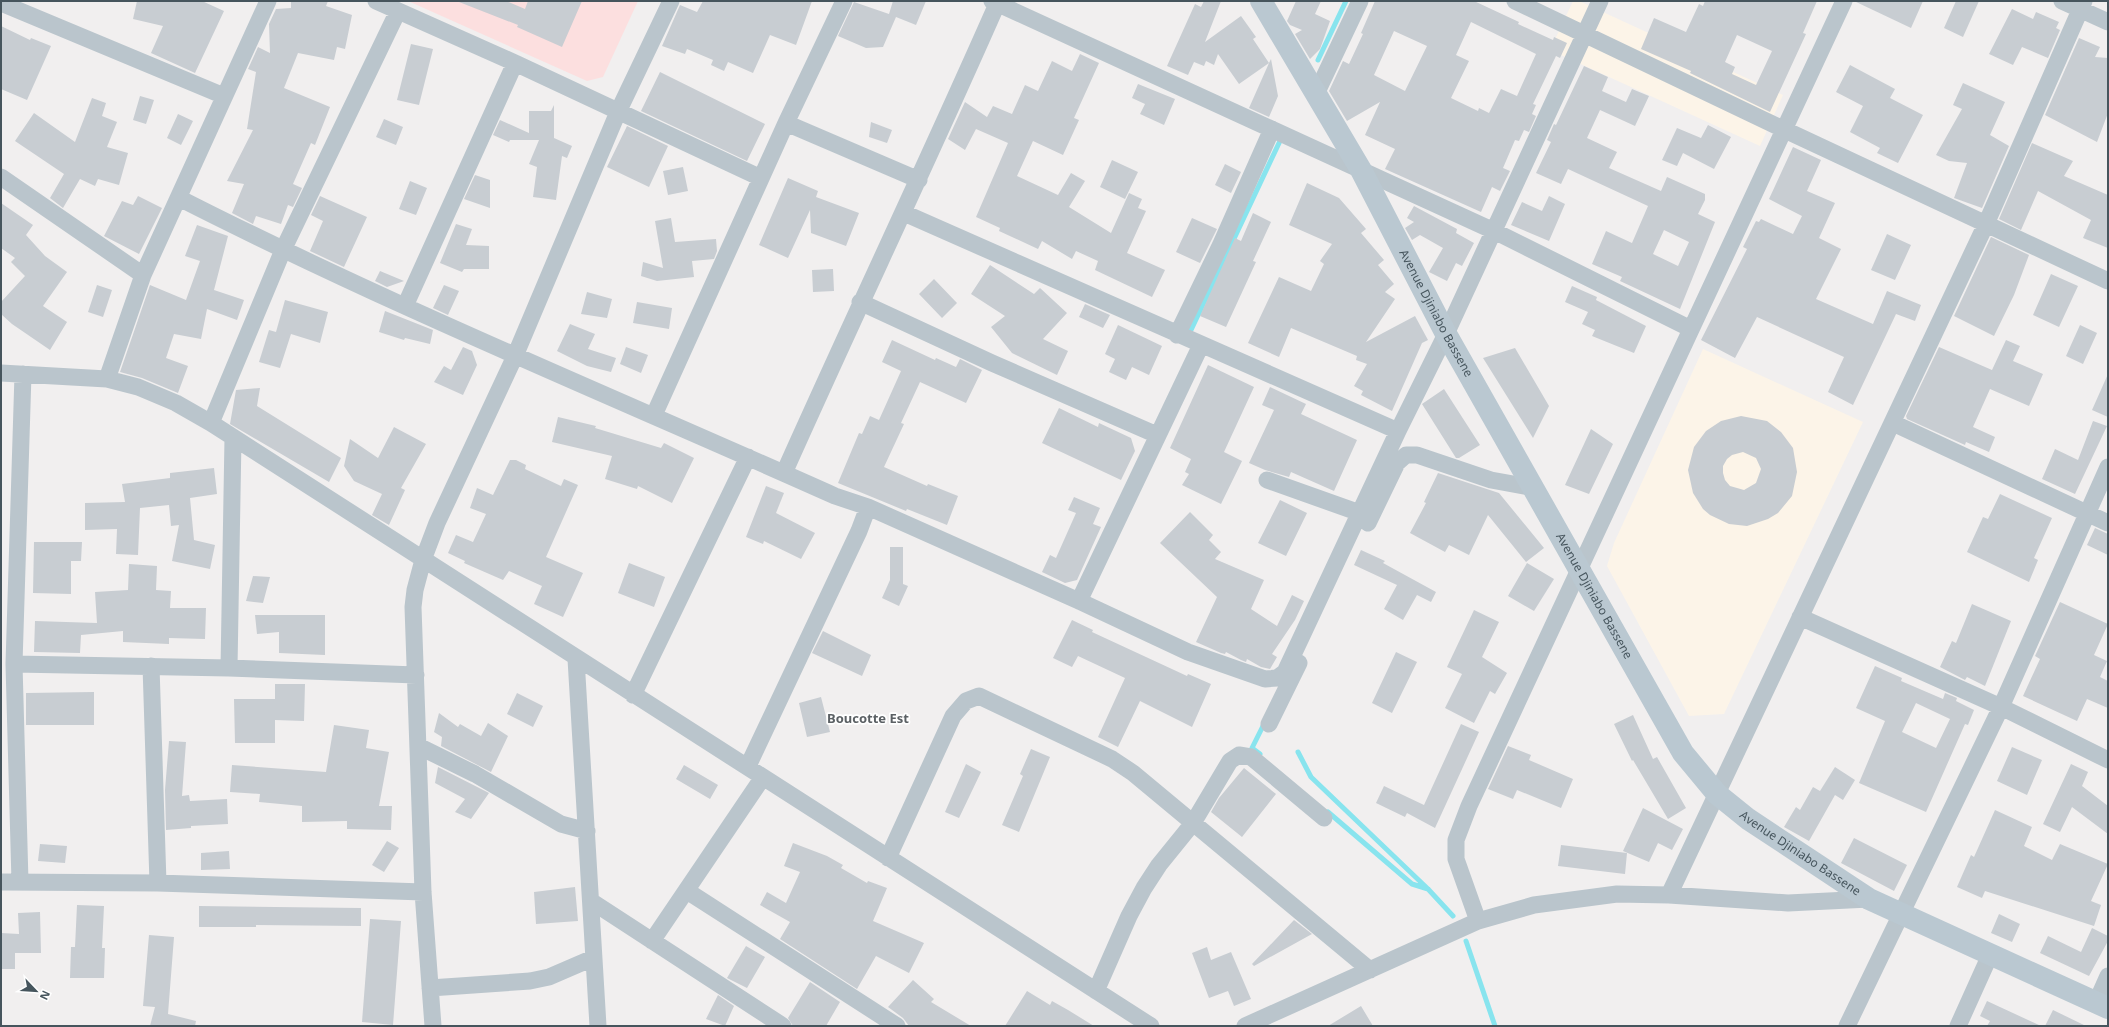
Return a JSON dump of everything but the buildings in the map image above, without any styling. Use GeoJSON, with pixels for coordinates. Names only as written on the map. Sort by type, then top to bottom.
{"type":"FeatureCollection","features":[{"type":"Feature","properties":{"kind":"main road","name":"Avenue Djiniabo Bassene"},"geometry":{"type":"LineString","coordinates":[[1261,1],[1361,170],[1446,334],[1535,488],[1683,753],[1717,794],[1748,819],[1869,899],[2102,1006]]}},
{"type":"Feature","properties":{"kind":"street"},"geometry":{"type":"LineString","coordinates":[[107,379],[143,275],[268,1]]}},
{"type":"Feature","properties":{"kind":"street"},"geometry":{"type":"LineString","coordinates":[[376,1],[515,63],[761,178]]}},
{"type":"Feature","properties":{"kind":"street"},"geometry":{"type":"LineString","coordinates":[[433,1026],[423,892],[413,607],[415,590],[423,560],[438,523],[515,356],[618,112],[671,1]]}},
{"type":"Feature","properties":{"kind":"street"},"geometry":{"type":"LineString","coordinates":[[654,415],[786,123],[844,1]]}},
{"type":"Feature","properties":{"kind":"street"},"geometry":{"type":"LineString","coordinates":[[1316,94],[1360,1]]}},
{"type":"Feature","properties":{"kind":"street"},"geometry":{"type":"LineString","coordinates":[[1516,1],[1785,130],[2108,281]]}},
{"type":"Feature","properties":{"kind":"street"},"geometry":{"type":"LineString","coordinates":[[179,198],[283,250],[515,356],[654,415],[835,496],[868,507],[1079,601],[1188,652],[1265,679],[1276,678],[1284,672],[1398,431],[1446,334],[1600,1]]}},
{"type":"Feature","properties":{"kind":"street"},"geometry":{"type":"LineString","coordinates":[[1478,921],[1456,859],[1456,840],[1468,806],[1844,1]]}},
{"type":"Feature","properties":{"kind":"street"},"geometry":{"type":"LineString","coordinates":[[2062,1],[2082,5],[2108,22]]}},
{"type":"Feature","properties":{"kind":"street"},"geometry":{"type":"LineString","coordinates":[[1,2],[224,96]]}},
{"type":"Feature","properties":{"kind":"street"},"geometry":{"type":"LineString","coordinates":[[784,473],[860,302],[919,180],[995,2],[1494,231],[1691,329]]}},
{"type":"Feature","properties":{"kind":"street"},"geometry":{"type":"LineString","coordinates":[[1669,895],[1986,224],[2082,5]]}},
{"type":"Feature","properties":{"kind":"street"},"geometry":{"type":"LineString","coordinates":[[211,423],[283,250],[398,11]]}},
{"type":"Feature","properties":{"kind":"street"},"geometry":{"type":"LineString","coordinates":[[405,306],[515,63]]}},
{"type":"Feature","properties":{"kind":"street"},"geometry":{"type":"LineString","coordinates":[[786,123],[919,180]]}},
{"type":"Feature","properties":{"kind":"street"},"geometry":{"type":"LineString","coordinates":[[1177,335],[1221,244],[1272,129]]}},
{"type":"Feature","properties":{"kind":"street"},"geometry":{"type":"LineString","coordinates":[[1,177],[143,275]]}},
{"type":"Feature","properties":{"kind":"street"},"geometry":{"type":"LineString","coordinates":[[904,213],[1201,346],[1398,431]]}},
{"type":"Feature","properties":{"kind":"street"},"geometry":{"type":"LineString","coordinates":[[860,302],[992,363],[1156,435]]}},
{"type":"Feature","properties":{"kind":"street"},"geometry":{"type":"LineString","coordinates":[[1079,601],[1156,435],[1201,346]]}},
{"type":"Feature","properties":{"kind":"street"},"geometry":{"type":"LineString","coordinates":[[1,374],[107,379],[138,388],[176,403],[211,423],[576,659],[748,766],[888,858],[1151,1026]]}},
{"type":"Feature","properties":{"kind":"street"},"geometry":{"type":"LineString","coordinates":[[20,882],[14,664],[23,374]]}},
{"type":"Feature","properties":{"kind":"street"},"geometry":{"type":"LineString","coordinates":[[1893,423],[2108,523]]}},
{"type":"Feature","properties":{"kind":"street"},"geometry":{"type":"LineString","coordinates":[[229,668],[233,438]]}},
{"type":"Feature","properties":{"kind":"street"},"geometry":{"type":"LineString","coordinates":[[1269,724],[1397,463],[1406,455],[1417,455],[1492,480],[1535,488]]}},
{"type":"Feature","properties":{"kind":"street"},"geometry":{"type":"LineString","coordinates":[[633,695],[748,457]]}},
{"type":"Feature","properties":{"kind":"street"},"geometry":{"type":"LineString","coordinates":[[1847,1026],[2001,707],[2108,467]]}},
{"type":"Feature","properties":{"kind":"street"},"geometry":{"type":"LineString","coordinates":[[1267,480],[1360,513]]}},
{"type":"Feature","properties":{"kind":"street"},"geometry":{"type":"LineString","coordinates":[[748,766],[859,531],[868,507]]}},
{"type":"Feature","properties":{"kind":"street"},"geometry":{"type":"LineString","coordinates":[[1800,617],[2001,707],[2108,760]]}},
{"type":"Feature","properties":{"kind":"street"},"geometry":{"type":"LineString","coordinates":[[576,659],[598,1026]]}},
{"type":"Feature","properties":{"kind":"street"},"geometry":{"type":"LineString","coordinates":[[14,664],[229,668],[416,675]]}},
{"type":"Feature","properties":{"kind":"street"},"geometry":{"type":"LineString","coordinates":[[151,666],[158,883]]}},
{"type":"Feature","properties":{"kind":"street"},"geometry":{"type":"LineString","coordinates":[[888,858],[953,716],[966,701],[979,696],[1112,759],[1193,823],[1370,970]]}},
{"type":"Feature","properties":{"kind":"street"},"geometry":{"type":"LineString","coordinates":[[418,746],[475,774],[561,824],[587,831]]}},
{"type":"Feature","properties":{"kind":"street"},"geometry":{"type":"LineString","coordinates":[[1096,991],[1129,916],[1144,888],[1158,865],[1193,823],[1230,761],[1239,755],[1252,757],[1324,818]]}},
{"type":"Feature","properties":{"kind":"street"},"geometry":{"type":"LineString","coordinates":[[652,941],[763,777]]}},
{"type":"Feature","properties":{"kind":"street"},"geometry":{"type":"LineString","coordinates":[[1,882],[158,883],[423,892]]}},
{"type":"Feature","properties":{"kind":"street"},"geometry":{"type":"LineString","coordinates":[[687,891],[897,1026]]}},
{"type":"Feature","properties":{"kind":"street"},"geometry":{"type":"LineString","coordinates":[[1251,1025],[1478,921],[1534,905],[1616,894],[1669,895],[1788,903],[1869,899]]}},
{"type":"Feature","properties":{"kind":"street"},"geometry":{"type":"LineString","coordinates":[[591,902],[783,1026]]}},
{"type":"Feature","properties":{"kind":"street"},"geometry":{"type":"LineString","coordinates":[[1958,1026],[1990,955]]}},
{"type":"Feature","properties":{"kind":"street"},"geometry":{"type":"LineString","coordinates":[[430,988],[530,981],[549,977],[593,958]]}},
{"type":"Feature","properties":{"kind":"street"},"geometry":{"type":"LineString","coordinates":[[2102,1006],[2108,976]]}},
{"type":"Feature","properties":{"kind":"shaded area"},"geometry":{"type":"Polygon","coordinates":[[[408,1],[638,1],[603,77],[587,81],[408,1]]]}},
{"type":"Feature","properties":{"kind":"shaded area"},"geometry":{"type":"Polygon","coordinates":[[[1573,1],[1579,1],[1783,95],[1760,146],[1550,50],[1573,1]]]}},
{"type":"Feature","properties":{"kind":"shaded area"},"geometry":{"type":"Polygon","coordinates":[[[1703,349],[1863,422],[1724,714],[1689,716],[1607,566],[1614,543],[1703,349]]]}},
{"type":"Feature","properties":{"kind":"waterway"},"geometry":{"type":"LineString","coordinates":[[1318,60],[1346,1]]}},
{"type":"Feature","properties":{"kind":"waterway"},"geometry":{"type":"LineString","coordinates":[[1191,330],[1280,141]]}},
{"type":"Feature","properties":{"kind":"waterway"},"geometry":{"type":"LineString","coordinates":[[1260,754],[1252,748],[1265,722]]}},
{"type":"Feature","properties":{"kind":"waterway"},"geometry":{"type":"LineString","coordinates":[[1298,752],[1311,777],[1428,889],[1453,916]]}},
{"type":"Feature","properties":{"kind":"waterway"},"geometry":{"type":"LineString","coordinates":[[1328,812],[1412,884],[1428,889]]}},
{"type":"Feature","properties":{"kind":"waterway"},"geometry":{"type":"LineString","coordinates":[[1466,941],[1495,1026]]}},
{"type":"Feature","properties":{"kind":"district","name":"Boucotte Est"},"geometry":{"type":"Point","coordinates":[868,718]}}]}
